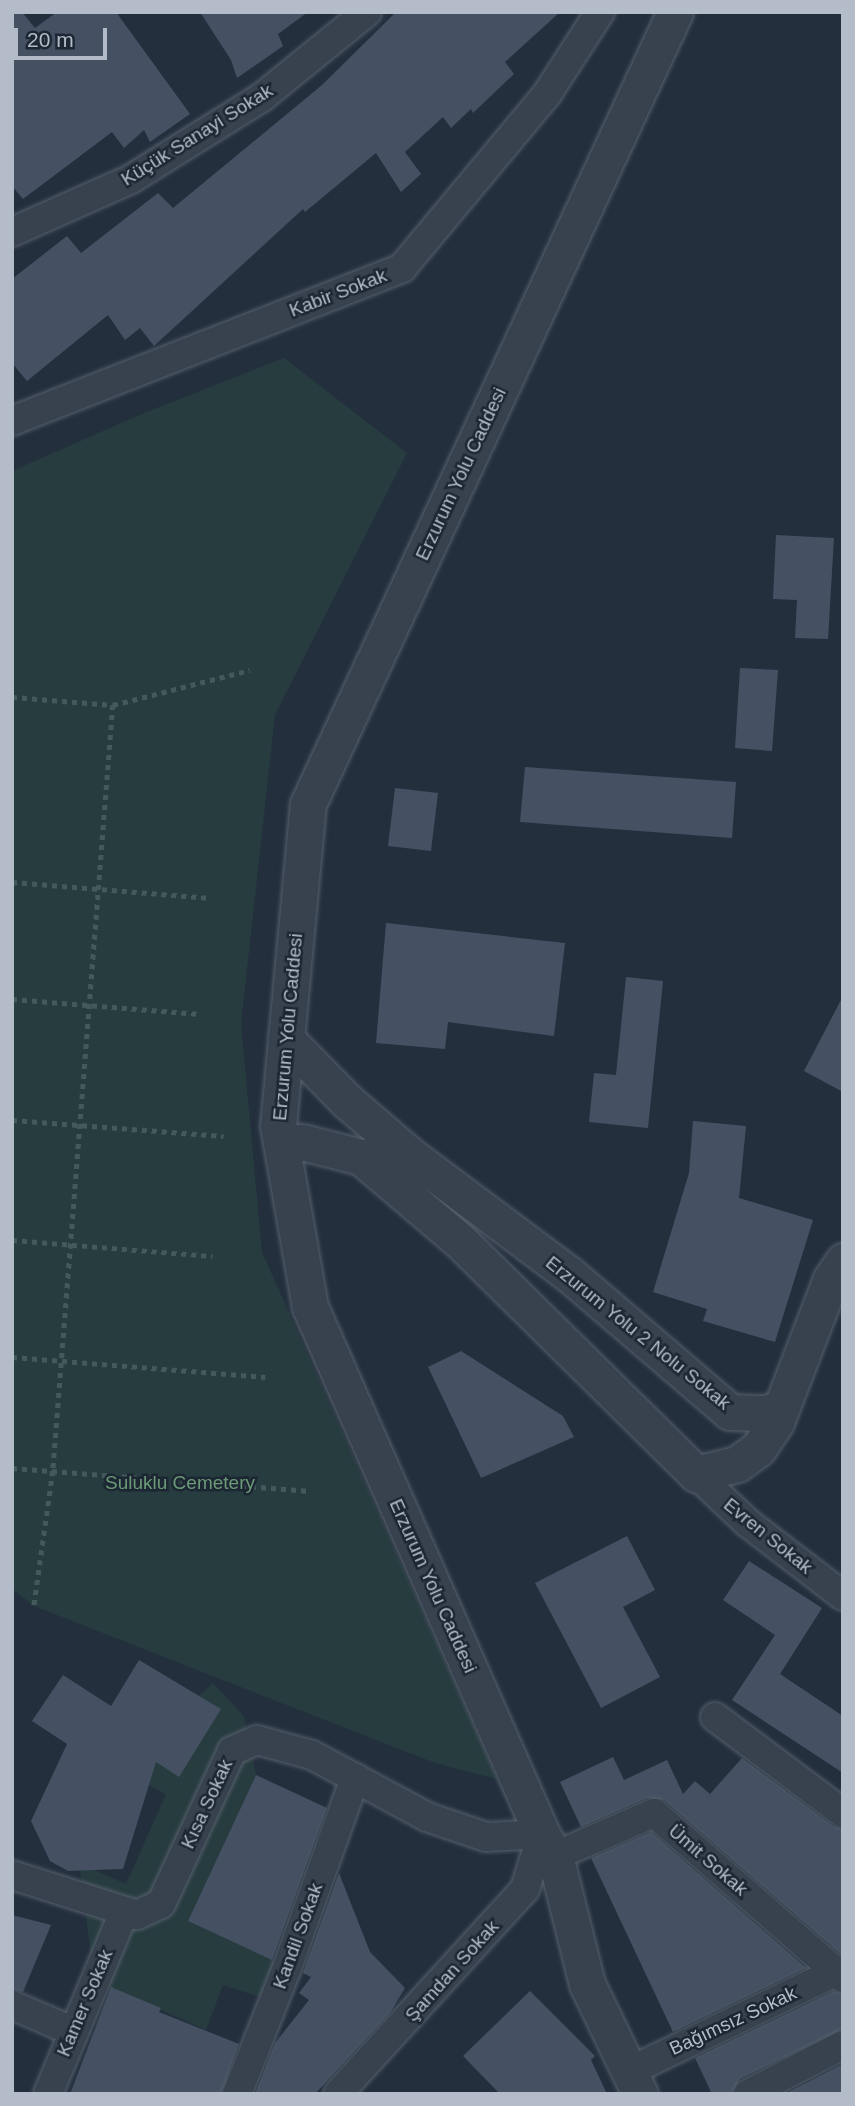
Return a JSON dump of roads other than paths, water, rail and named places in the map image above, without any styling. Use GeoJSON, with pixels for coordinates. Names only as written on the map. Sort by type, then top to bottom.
{"type":"FeatureCollection","features":[{"type":"Feature","properties":{"kind":"street","name":"Küçük Sanayi Sokak"},"geometry":{"type":"LineString","coordinates":[[12,232],[131,179],[262,97],[367,12]]}},
{"type":"Feature","properties":{"kind":"street","name":"Kabir Sokak"},"geometry":{"type":"LineString","coordinates":[[12,421],[402,268],[547,94],[600,12]]}},
{"type":"Feature","properties":{"kind":"street","name":"Erzurum Yolu Caddesi"},"geometry":{"type":"LineString","coordinates":[[635,2082],[587,1984],[549,1845],[310,1307],[278,1126],[307,804],[667,14]]}},
{"type":"Feature","properties":{"kind":"street","name":"Erzurum Yolu 2 Nolu Sokak"},"geometry":{"type":"LineString","coordinates":[[286,1039],[348,1102],[411,1156],[569,1274],[730,1412],[764,1413],[782,1409]]}},
{"type":"Feature","properties":{"kind":"street"},"geometry":{"type":"LineString","coordinates":[[281,1142],[302,1142],[361,1157],[471,1252],[696,1474],[737,1464],[758,1449],[782,1409],[831,1279],[843,1261]]}},
{"type":"Feature","properties":{"kind":"street"},"geometry":{"type":"LineString","coordinates":[[471,1252],[504,1225]]}},
{"type":"Feature","properties":{"kind":"street","name":"Evren Sokak"},"geometry":{"type":"LineString","coordinates":[[696,1474],[748,1523],[843,1596]]}},
{"type":"Feature","properties":{"kind":"street"},"geometry":{"type":"LineString","coordinates":[[715,1717],[843,1813]]}},
{"type":"Feature","properties":{"kind":"street","name":"Kısa Sokak"},"geometry":{"type":"LineString","coordinates":[[12,1875],[137,1915],[161,1904],[232,1751],[257,1740],[312,1755],[427,1817],[486,1837],[549,1845]]}},
{"type":"Feature","properties":{"kind":"street","name":"Kandil Sokak"},"geometry":{"type":"LineString","coordinates":[[237,2094],[287,1968],[355,1778]]}},
{"type":"Feature","properties":{"kind":"street","name":"Ümit Sokak"},"geometry":{"type":"LineString","coordinates":[[549,1845],[654,1813],[840,1975]]}},
{"type":"Feature","properties":{"kind":"street","name":"Şamdan Sokak"},"geometry":{"type":"LineString","coordinates":[[338,2094],[525,1889],[549,1845]]}},
{"type":"Feature","properties":{"kind":"street","name":"Kamer Sokak"},"geometry":{"type":"LineString","coordinates":[[48,2094],[72,2031],[124,1912]]}},
{"type":"Feature","properties":{"kind":"street","name":"Bağımsız Sokak"},"geometry":{"type":"LineString","coordinates":[[635,2082],[840,1975]]}},
{"type":"Feature","properties":{"kind":"street"},"geometry":{"type":"LineString","coordinates":[[12,2005],[72,2031]]}},
{"type":"Feature","properties":{"kind":"street"},"geometry":{"type":"LineString","coordinates":[[748,2094],[843,2045]]}},
{"type":"Feature","properties":{"kind":"park label","name":"Suluklu Cemetery"},"geometry":{"type":"Point","coordinates":[180,1483]}}]}
